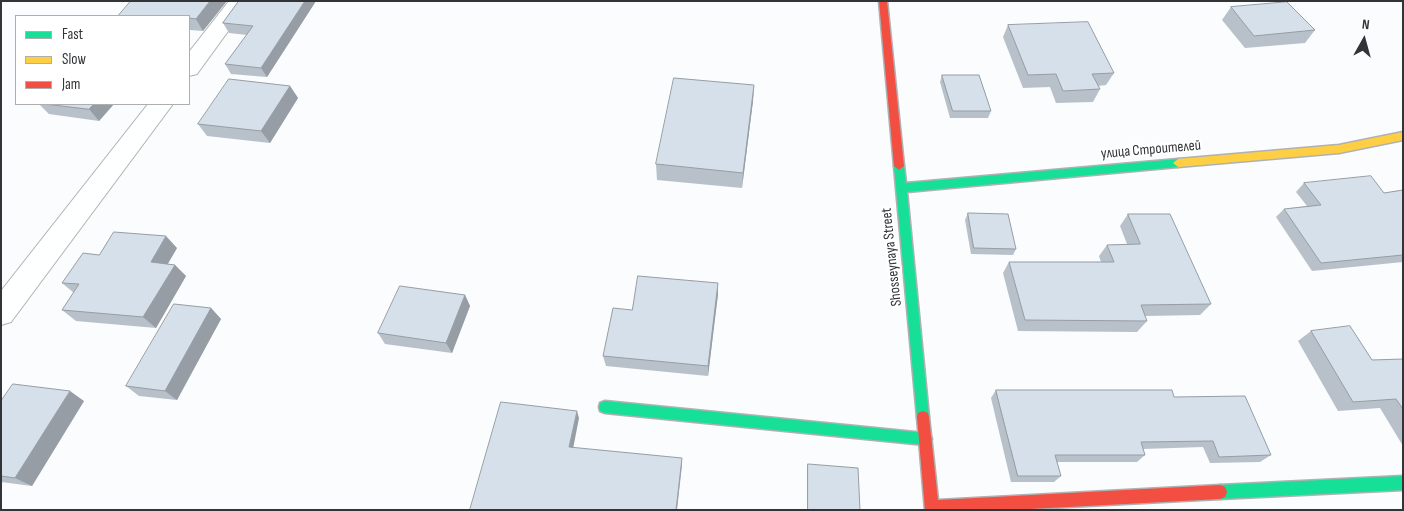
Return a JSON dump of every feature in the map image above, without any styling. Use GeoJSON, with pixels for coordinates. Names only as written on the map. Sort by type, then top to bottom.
{"type":"FeatureCollection","features":[{"type":"Feature","properties":{"kind":"street"},"geometry":{"type":"LineString","coordinates":[[190,67],[240,1]]}},
{"type":"Feature","properties":{"kind":"street","name":"Shosseynaya Street"},"geometry":{"type":"LineString","coordinates":[[883,1],[932,508]]}},
{"type":"Feature","properties":{"kind":"street"},"geometry":{"type":"LineString","coordinates":[[1,312],[160,105]]}},
{"type":"Feature","properties":{"kind":"street","name":"улица Строителей"},"geometry":{"type":"LineString","coordinates":[[901,188],[1339,149],[1403,136]]}},
{"type":"Feature","properties":{"kind":"street"},"geometry":{"type":"LineString","coordinates":[[605,407],[925,439]]}},
{"type":"Feature","properties":{"kind":"street"},"geometry":{"type":"LineString","coordinates":[[932,508],[1403,483]]}},
{"type":"Feature","properties":{"kind":"building"},"geometry":{"type":"Polygon","coordinates":[[[131,1],[210,1],[196,19],[190,18],[190,15],[119,15],[131,1]]]}},
{"type":"Feature","properties":{"kind":"building"},"geometry":{"type":"Polygon","coordinates":[[[239,1],[305,1],[261,68],[225,64],[253,26],[223,23],[239,1]]]}},
{"type":"Feature","properties":{"kind":"building"},"geometry":{"type":"Polygon","coordinates":[[[1287,2],[1315,30],[1254,36],[1231,7],[1287,2]]]}},
{"type":"Feature","properties":{"kind":"building"},"geometry":{"type":"Polygon","coordinates":[[[1088,22],[1114,73],[1092,74],[1100,89],[1063,91],[1056,74],[1028,75],[1008,25],[1088,22]]]}},
{"type":"Feature","properties":{"kind":"building"},"geometry":{"type":"Polygon","coordinates":[[[942,75],[979,75],[991,111],[953,111],[942,75]]]}},
{"type":"Feature","properties":{"kind":"building"},"geometry":{"type":"Polygon","coordinates":[[[674,78],[754,85],[743,173],[656,164],[674,78]]]}},
{"type":"Feature","properties":{"kind":"building"},"geometry":{"type":"Polygon","coordinates":[[[229,79],[290,86],[261,131],[198,124],[229,79]]]}},
{"type":"Feature","properties":{"kind":"building"},"geometry":{"type":"Polygon","coordinates":[[[54,105],[93,105],[89,109],[54,105]]]}},
{"type":"Feature","properties":{"kind":"building"},"geometry":{"type":"Polygon","coordinates":[[[1371,176],[1384,193],[1403,190],[1403,255],[1321,263],[1284,209],[1321,205],[1304,183],[1371,176]]]}},
{"type":"Feature","properties":{"kind":"building"},"geometry":{"type":"Polygon","coordinates":[[[968,213],[1008,214],[1016,249],[974,248],[968,213]]]}},
{"type":"Feature","properties":{"kind":"building"},"geometry":{"type":"Polygon","coordinates":[[[1128,214],[1170,214],[1211,304],[1141,305],[1147,321],[1025,320],[1009,262],[1114,262],[1107,245],[1140,244],[1128,214]]]}},
{"type":"Feature","properties":{"kind":"building"},"geometry":{"type":"Polygon","coordinates":[[[114,232],[166,236],[151,262],[175,265],[143,317],[62,310],[79,284],[62,283],[83,253],[99,255],[114,232]]]}},
{"type":"Feature","properties":{"kind":"building"},"geometry":{"type":"Polygon","coordinates":[[[638,276],[718,283],[708,366],[603,356],[613,308],[632,310],[638,276]]]}},
{"type":"Feature","properties":{"kind":"building"},"geometry":{"type":"Polygon","coordinates":[[[400,286],[465,295],[446,343],[378,333],[400,286]]]}},
{"type":"Feature","properties":{"kind":"building"},"geometry":{"type":"Polygon","coordinates":[[[174,304],[211,308],[165,391],[126,386],[174,304]]]}},
{"type":"Feature","properties":{"kind":"building"},"geometry":{"type":"Polygon","coordinates":[[[1350,326],[1372,360],[1403,359],[1403,409],[1396,399],[1353,402],[1311,331],[1350,326]]]}},
{"type":"Feature","properties":{"kind":"building"},"geometry":{"type":"Polygon","coordinates":[[[13,384],[70,391],[15,478],[1,476],[1,401],[13,384]]]}},
{"type":"Feature","properties":{"kind":"building"},"geometry":{"type":"Polygon","coordinates":[[[996,390],[1172,390],[1174,397],[1245,396],[1271,455],[1219,457],[1213,441],[1141,442],[1145,455],[1055,455],[1061,476],[1018,476],[996,390]]]}},
{"type":"Feature","properties":{"kind":"building"},"geometry":{"type":"Polygon","coordinates":[[[501,402],[577,411],[569,447],[682,458],[676,510],[470,510],[501,402]]]}},
{"type":"Feature","properties":{"kind":"building"},"geometry":{"type":"Polygon","coordinates":[[[808,464],[858,468],[860,510],[808,510],[808,464]]]}},
{"type":"Feature","properties":{"kind":"traffic: fast"},"geometry":{"type":"LineString","coordinates":[[901,188],[1178,163]]}},
{"type":"Feature","properties":{"kind":"traffic: fast"},"geometry":{"type":"LineString","coordinates":[[899,166],[923,417]]}},
{"type":"Feature","properties":{"kind":"traffic: fast"},"geometry":{"type":"LineString","coordinates":[[605,407],[925,439]]}},
{"type":"Feature","properties":{"kind":"traffic: fast"},"geometry":{"type":"LineString","coordinates":[[1220,492],[1403,483]]}},
{"type":"Feature","properties":{"kind":"traffic: slow"},"geometry":{"type":"LineString","coordinates":[[1178,163],[1339,149],[1403,136]]}},
{"type":"Feature","properties":{"kind":"traffic: jam"},"geometry":{"type":"LineString","coordinates":[[883,1],[899,166]]}},
{"type":"Feature","properties":{"kind":"traffic: jam"},"geometry":{"type":"LineString","coordinates":[[923,417],[932,510]]}},
{"type":"Feature","properties":{"kind":"traffic: jam"},"geometry":{"type":"LineString","coordinates":[[932,507],[1220,492]]}}]}
